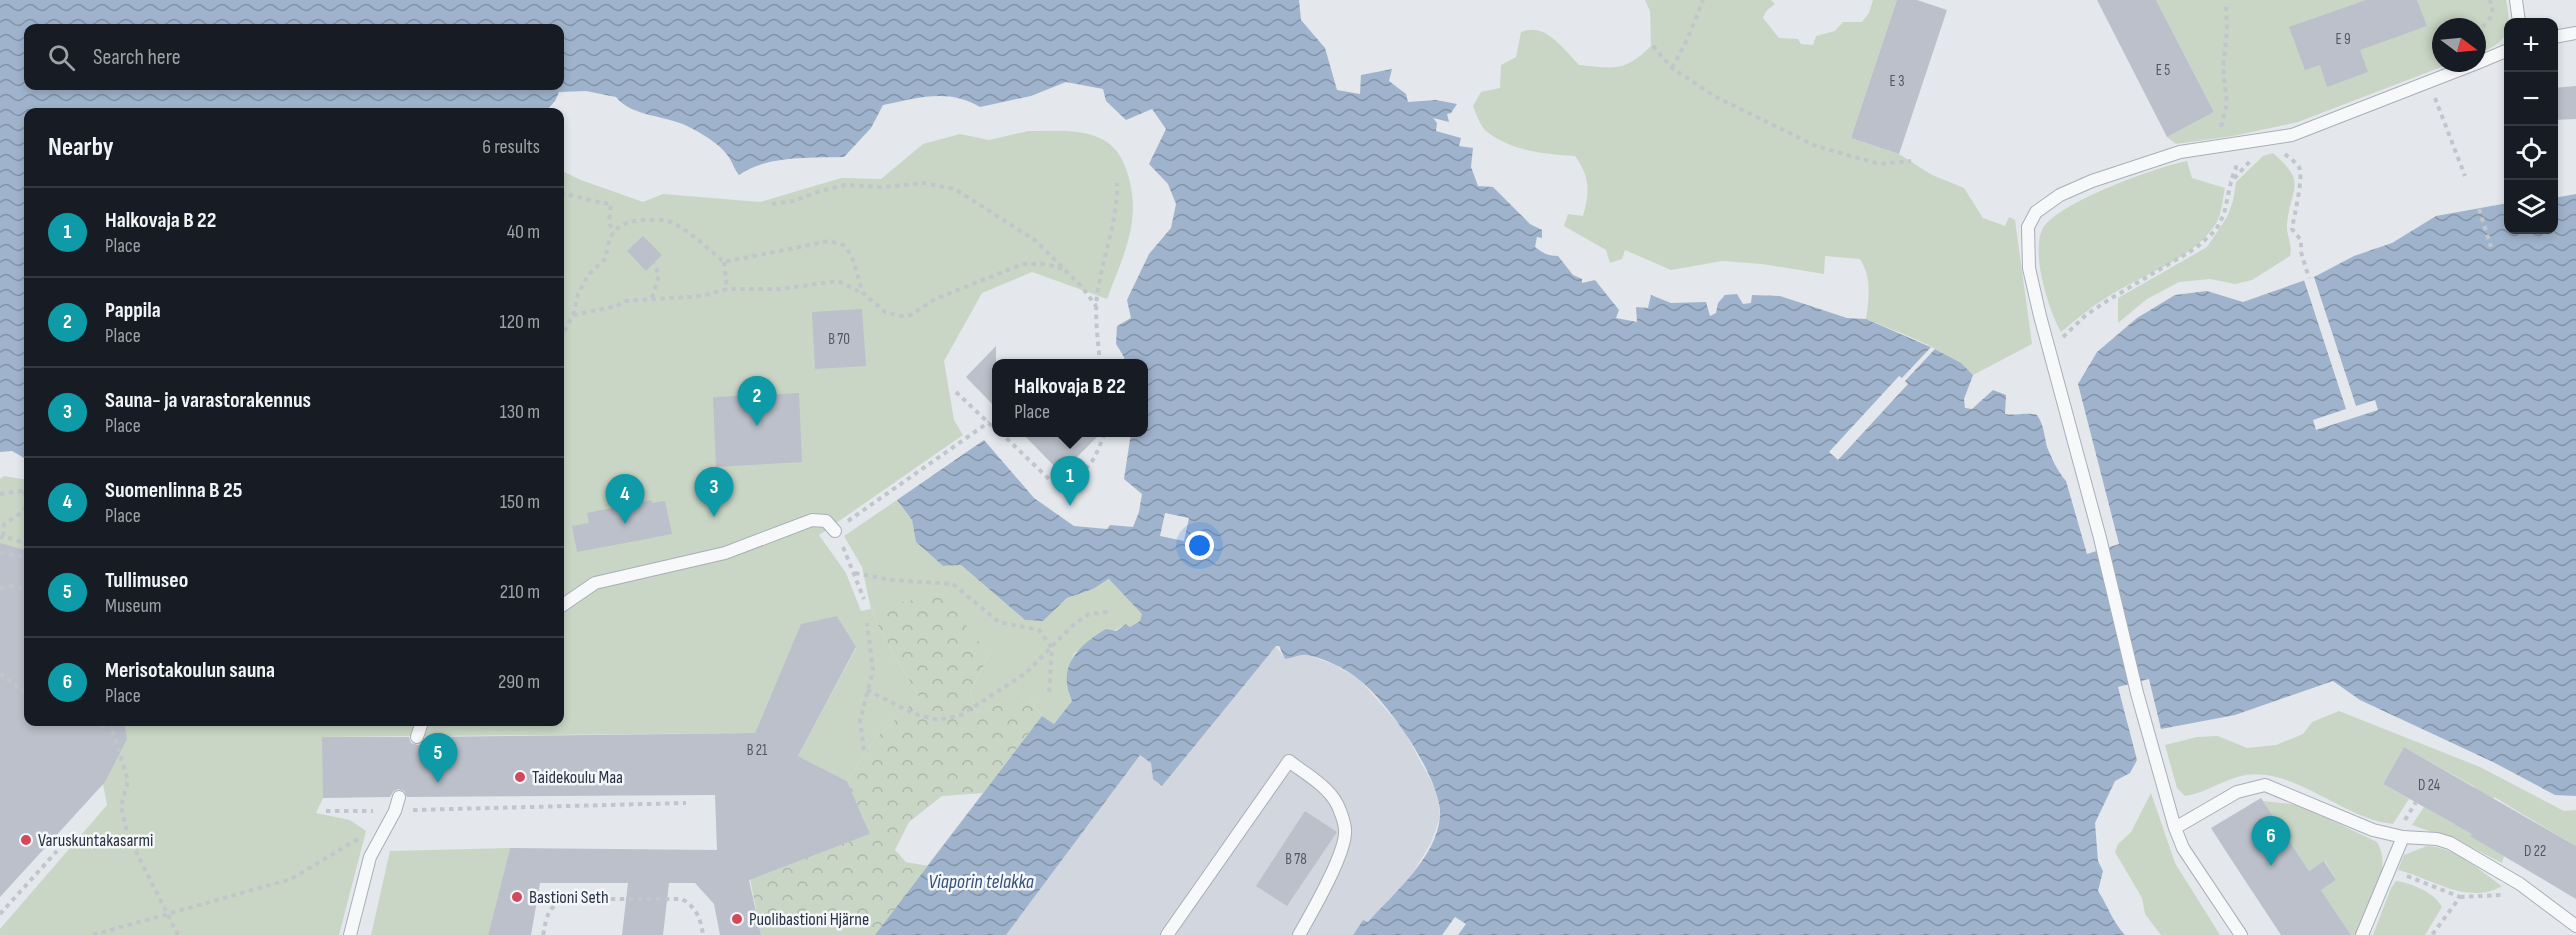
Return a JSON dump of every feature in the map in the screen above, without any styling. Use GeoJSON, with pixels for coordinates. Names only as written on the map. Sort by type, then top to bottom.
{"type":"FeatureCollection","features":[{"type":"Feature","properties":{"kind":"lane"},"geometry":{"type":"LineString","coordinates":[[2516,0],[2518,18]]}},
{"type":"Feature","properties":{"kind":"lane"},"geometry":{"type":"LineString","coordinates":[[2558,36],[2576,33]]}},
{"type":"Feature","properties":{"kind":"lane"},"geometry":{"type":"LineString","coordinates":[[2486,59],[2504,52]]}},
{"type":"Feature","properties":{"kind":"lane"},"geometry":{"type":"LineString","coordinates":[[2241,935],[2183,848],[2175,828],[2137,693],[2100,538],[2048,348],[2031,278],[2027,243],[2028,227],[2036,212],[2060,195],[2092,181],[2180,152],[2292,135],[2454,72]]}},
{"type":"Feature","properties":{"kind":"lane"},"geometry":{"type":"LineString","coordinates":[[564,604],[595,583],[725,553],[812,520],[826,521],[835,531]]}},
{"type":"Feature","properties":{"kind":"lane"},"geometry":{"type":"LineString","coordinates":[[417,737],[421,726]]}},
{"type":"Feature","properties":{"kind":"lane"},"geometry":{"type":"LineString","coordinates":[[1167,935],[1289,760],[1326,790],[1337,803],[1345,831],[1340,851],[1321,895],[1299,935]]}},
{"type":"Feature","properties":{"kind":"lane"},"geometry":{"type":"LineString","coordinates":[[2175,828],[2237,792],[2265,784],[2373,830],[2403,837],[2437,839],[2450,843],[2520,884],[2576,926]]}},
{"type":"Feature","properties":{"kind":"lane"},"geometry":{"type":"LineString","coordinates":[[350,935],[370,857],[395,811],[399,797]]}},
{"type":"Feature","properties":{"kind":"lane"},"geometry":{"type":"LineString","coordinates":[[2362,935],[2403,837]]}},
{"type":"Feature","properties":{"kind":"path"},"geometry":{"type":"LineString","coordinates":[[1672,68],[1687,40],[1703,0]]}},
{"type":"Feature","properties":{"kind":"path"},"geometry":{"type":"LineString","coordinates":[[2486,23],[2491,17],[2493,6],[2489,0]]}},
{"type":"Feature","properties":{"kind":"path"},"geometry":{"type":"LineString","coordinates":[[2214,147],[2227,104],[2223,68],[2227,31],[2226,3]]}},
{"type":"Feature","properties":{"kind":"path"},"geometry":{"type":"LineString","coordinates":[[1653,46],[1672,68],[1716,97],[1816,146],[1879,164],[1911,161]]}},
{"type":"Feature","properties":{"kind":"path"},"geometry":{"type":"LineString","coordinates":[[2427,83],[2438,105],[2465,176]]}},
{"type":"Feature","properties":{"kind":"path"},"geometry":{"type":"LineString","coordinates":[[2279,137],[2279,147],[2298,166],[2302,177],[2292,229],[2301,240],[2301,252],[2309,278]]}},
{"type":"Feature","properties":{"kind":"path"},"geometry":{"type":"LineString","coordinates":[[2048,348],[2064,337],[2086,315],[2196,248],[2216,230],[2231,182],[2256,154],[2279,137]]}},
{"type":"Feature","properties":{"kind":"path"},"geometry":{"type":"LineString","coordinates":[[772,204],[794,201],[845,185],[884,187],[923,183],[955,189],[1036,241],[1064,268],[1096,306]]}},
{"type":"Feature","properties":{"kind":"path"},"geometry":{"type":"LineString","coordinates":[[1100,359],[1096,306],[1098,284],[1114,222],[1118,199],[1117,183]]}},
{"type":"Feature","properties":{"kind":"path"},"geometry":{"type":"LineString","coordinates":[[564,194],[592,202],[611,204],[609,221],[613,234]]}},
{"type":"Feature","properties":{"kind":"path"},"geometry":{"type":"LineString","coordinates":[[2479,209],[2491,247]]}},
{"type":"Feature","properties":{"kind":"path"},"geometry":{"type":"LineString","coordinates":[[564,332],[573,315],[578,294],[588,275],[606,258],[606,248],[613,234],[620,225],[630,220],[668,220],[684,229],[724,262],[727,289]]}},
{"type":"Feature","properties":{"kind":"path"},"geometry":{"type":"LineString","coordinates":[[724,262],[829,241],[843,245],[851,254],[863,293]]}},
{"type":"Feature","properties":{"kind":"path"},"geometry":{"type":"LineString","coordinates":[[652,299],[659,275],[653,263]]}},
{"type":"Feature","properties":{"kind":"path"},"geometry":{"type":"LineString","coordinates":[[573,315],[617,306],[624,301],[702,296],[727,289],[780,289],[837,281],[863,293],[885,312],[900,316],[911,315],[935,299],[1023,264],[1046,264],[1064,268]]}},
{"type":"Feature","properties":{"kind":"path"},"geometry":{"type":"LineString","coordinates":[[956,392],[992,425]]}},
{"type":"Feature","properties":{"kind":"path"},"geometry":{"type":"LineString","coordinates":[[864,599],[855,573],[835,531],[989,422]]}},
{"type":"Feature","properties":{"kind":"path"},"geometry":{"type":"LineString","coordinates":[[1004,437],[1051,481],[1070,479],[1085,472],[1095,458],[1103,437]]}},
{"type":"Feature","properties":{"kind":"path"},"geometry":{"type":"LineString","coordinates":[[0,494],[24,491]]}},
{"type":"Feature","properties":{"kind":"path"},"geometry":{"type":"LineString","coordinates":[[24,510],[4,524],[2,537],[24,543]]}},
{"type":"Feature","properties":{"kind":"path"},"geometry":{"type":"LineString","coordinates":[[0,553],[24,556]]}},
{"type":"Feature","properties":{"kind":"path"},"geometry":{"type":"LineString","coordinates":[[855,573],[891,580],[953,584],[999,622],[1039,630],[1052,648],[1049,694]]}},
{"type":"Feature","properties":{"kind":"path"},"geometry":{"type":"LineString","coordinates":[[0,588],[11,586],[24,589]]}},
{"type":"Feature","properties":{"kind":"path"},"geometry":{"type":"LineString","coordinates":[[867,690],[915,714],[939,720],[961,715],[1026,673],[1072,626],[1089,614],[1108,612]]}},
{"type":"Feature","properties":{"kind":"path"},"geometry":{"type":"LineString","coordinates":[[864,750],[860,721],[873,670],[867,623]]}},
{"type":"Feature","properties":{"kind":"path"},"geometry":{"type":"LineString","coordinates":[[0,674],[24,691]]}},
{"type":"Feature","properties":{"kind":"path"},"geometry":{"type":"LineString","coordinates":[[112,726],[128,781],[121,806],[128,836],[178,935]]}},
{"type":"Feature","properties":{"kind":"path"},"geometry":{"type":"LineString","coordinates":[[326,811],[686,803]]}},
{"type":"Feature","properties":{"kind":"path"},"geometry":{"type":"LineString","coordinates":[[93,935],[167,912],[291,879],[388,824]]}},
{"type":"Feature","properties":{"kind":"path"},"geometry":{"type":"LineString","coordinates":[[0,914],[57,851]]}},
{"type":"Feature","properties":{"kind":"path"},"geometry":{"type":"LineString","coordinates":[[2390,869],[2460,897],[2432,935]]}},
{"type":"Feature","properties":{"kind":"path"},"geometry":{"type":"LineString","coordinates":[[543,935],[548,911],[555,903],[568,899],[682,899],[693,905],[703,935]]}},
{"type":"Feature","properties":{"kind":"shaded area"},"geometry":{"type":"Polygon","coordinates":[[[1276,646],[1285,659],[1305,654],[1335,665],[1359,679],[1403,729],[1437,792],[1440,817],[1431,843],[1409,879],[1368,922],[1363,920],[1353,935],[874,935],[1042,716],[1054,724],[1072,701],[1151,763],[1153,779],[1162,786],[1276,646]]]}},
{"type":"Feature","properties":{"kind":"green space"},"geometry":{"type":"Polygon","coordinates":[[[1645,0],[1771,0],[1775,4],[1766,11],[1763,18],[1779,38],[1798,39],[1801,44],[1813,45],[1816,36],[1835,31],[1843,22],[1862,22],[1869,13],[1873,0],[1897,0],[1851,138],[1899,154],[1932,175],[1964,188],[1983,218],[2005,226],[2009,217],[2015,220],[2032,344],[1973,375],[1962,365],[1936,349],[1866,319],[1868,281],[1860,259],[1825,256],[1824,274],[1762,264],[1722,261],[1671,270],[1625,250],[1622,259],[1610,263],[1606,250],[1564,226],[1568,214],[1583,216],[1587,199],[1586,177],[1575,156],[1540,152],[1506,143],[1484,129],[1473,106],[1481,92],[1500,88],[1501,65],[1516,57],[1521,32],[1530,30],[1546,34],[1579,65],[1618,67],[1633,61],[1651,46],[1650,11],[1645,0]]]}},
{"type":"Feature","properties":{"kind":"green space"},"geometry":{"type":"Polygon","coordinates":[[[2156,0],[2506,0],[2509,18],[2504,18],[2504,36],[2487,50],[2486,18],[2432,18],[2432,71],[2298,122],[2233,136],[2176,144],[2167,137],[2214,112],[2156,0]]]}},
{"type":"Feature","properties":{"kind":"green space"},"geometry":{"type":"Polygon","coordinates":[[[1028,131],[1066,131],[1085,133],[1102,139],[1116,150],[1124,164],[1132,192],[1133,208],[1129,238],[1107,299],[1032,272],[982,293],[944,361],[954,420],[963,435],[819,535],[846,573],[861,611],[871,609],[881,632],[919,697],[874,740],[847,781],[798,756],[856,648],[837,616],[801,625],[755,733],[323,737],[323,798],[316,813],[350,820],[366,831],[339,935],[0,935],[0,929],[107,805],[103,784],[0,774],[0,479],[4,476],[24,479],[24,726],[564,726],[564,172],[643,202],[663,194],[760,202],[841,178],[881,179],[923,144],[960,134],[989,140],[1028,131]]]}},
{"type":"Feature","properties":{"kind":"green space"},"geometry":{"type":"Polygon","coordinates":[[[2273,153],[2284,163],[2294,179],[2294,193],[2287,224],[2290,256],[2252,280],[2235,284],[2210,279],[2179,282],[2147,299],[2118,323],[2118,298],[2207,247],[2227,217],[2233,201],[2236,182],[2263,156],[2273,153]]]}},
{"type":"Feature","properties":{"kind":"green space"},"geometry":{"type":"Polygon","coordinates":[[[2187,161],[2192,178],[2225,188],[2216,224],[2191,249],[2103,300],[2061,332],[2051,311],[2040,267],[2039,240],[2042,230],[2066,209],[2086,198],[2131,178],[2187,161]]]}},
{"type":"Feature","properties":{"kind":"green space"},"geometry":{"type":"Polygon","coordinates":[[[897,500],[912,520],[916,542],[943,566],[961,565],[1025,620],[1043,621],[1067,598],[1093,589],[1110,579],[1143,614],[1140,621],[1130,627],[1126,624],[1074,653],[1068,677],[1072,701],[1054,724],[1042,716],[1028,698],[1012,698],[977,713],[970,692],[989,655],[871,609],[862,567],[844,536],[897,500]]]}},
{"type":"Feature","properties":{"kind":"green space"},"geometry":{"type":"Polygon","coordinates":[[[942,594],[989,655],[970,692],[977,713],[1012,697],[1028,698],[1042,716],[983,793],[942,796],[909,822],[895,850],[906,862],[928,866],[875,935],[761,935],[750,879],[870,834],[847,781],[874,740],[919,697],[881,632],[871,609],[942,594]]]}},
{"type":"Feature","properties":{"kind":"green space"},"geometry":{"type":"Polygon","coordinates":[[[2339,711],[2480,767],[2564,811],[2576,810],[2576,846],[2494,797],[2471,836],[2504,856],[2502,863],[2463,843],[2412,825],[2424,807],[2454,824],[2475,787],[2404,747],[2383,784],[2409,799],[2393,824],[2356,813],[2302,786],[2265,775],[2238,777],[2185,796],[2177,788],[2165,745],[2197,737],[2218,736],[2247,748],[2276,745],[2303,734],[2312,722],[2339,711]]]}},
{"type":"Feature","properties":{"kind":"green space"},"geometry":{"type":"Polygon","coordinates":[[[2151,793],[2175,863],[2220,935],[2161,935],[2145,914],[2142,898],[2115,852],[2118,844],[2131,832],[2151,793]]]}},
{"type":"Feature","properties":{"kind":"green space"},"geometry":{"type":"Polygon","coordinates":[[[2263,801],[2300,805],[2377,842],[2383,865],[2381,877],[2378,889],[2357,935],[2351,935],[2321,890],[2336,880],[2325,861],[2309,871],[2263,801]]]}},
{"type":"Feature","properties":{"kind":"green space"},"geometry":{"type":"Polygon","coordinates":[[[2427,846],[2448,850],[2502,886],[2476,893],[2463,892],[2398,870],[2404,855],[2427,846]]]}},
{"type":"Feature","properties":{"kind":"green space"},"geometry":{"type":"Polygon","coordinates":[[[510,848],[488,935],[371,935],[390,851],[510,848]]]}},
{"type":"Feature","properties":{"kind":"green space"},"geometry":{"type":"Polygon","coordinates":[[[2396,881],[2422,890],[2434,897],[2442,907],[2425,935],[2373,935],[2391,888],[2396,881]]]}},
{"type":"Feature","properties":{"kind":"water","name":"Viaporin telakka"},"geometry":{"type":"Polygon","coordinates":[[[0,0],[1299,0],[1301,20],[1325,48],[1337,90],[1360,94],[1361,75],[1392,69],[1389,81],[1406,94],[1408,102],[1436,100],[1457,104],[1451,113],[1447,114],[1449,122],[1433,118],[1437,123],[1436,131],[1461,138],[1459,146],[1473,148],[1471,167],[1478,186],[1493,187],[1530,224],[1542,230],[1542,238],[1537,237],[1535,247],[1546,254],[1558,256],[1573,275],[1582,279],[1582,283],[1595,280],[1619,310],[1616,318],[1637,322],[1636,307],[1648,308],[1651,295],[1671,303],[1706,302],[1710,316],[1716,313],[1718,303],[1725,295],[1737,294],[1743,304],[1751,303],[1752,295],[1780,296],[1847,318],[1866,319],[1961,363],[1973,375],[1964,399],[1965,408],[1972,409],[1993,390],[2006,395],[2005,414],[2037,415],[2049,452],[2066,481],[2087,554],[2119,544],[2078,384],[2097,352],[2137,318],[2175,295],[2207,291],[2243,302],[2314,277],[2354,256],[2392,243],[2436,216],[2504,204],[2504,234],[2558,234],[2558,197],[2576,194],[2576,796],[2555,795],[2493,762],[2360,700],[2333,681],[2235,715],[2161,729],[2149,679],[2118,687],[2137,760],[2130,773],[2115,781],[2095,823],[2098,861],[2103,871],[2098,891],[2125,935],[1353,935],[1363,920],[1368,922],[1401,887],[1431,847],[1440,817],[1439,801],[1433,783],[1411,742],[1369,689],[1346,671],[1320,658],[1305,655],[1285,659],[1279,646],[1276,646],[1162,786],[1153,779],[1151,763],[1140,755],[1006,935],[875,935],[1042,716],[1054,724],[1072,701],[1067,677],[1073,658],[1079,650],[1106,629],[1116,631],[1126,624],[1130,627],[1140,621],[1142,614],[1109,579],[1093,589],[1067,598],[1043,621],[1025,620],[961,565],[943,566],[916,542],[912,520],[897,500],[984,440],[1034,498],[1074,526],[1107,529],[1110,525],[1133,527],[1139,512],[1142,494],[1124,479],[1130,437],[1148,437],[1148,359],[1124,359],[1116,344],[1117,326],[1131,318],[1127,300],[1149,254],[1171,228],[1176,204],[1168,184],[1149,164],[1166,129],[1152,109],[1126,120],[1106,101],[1103,89],[1066,82],[1031,96],[980,107],[968,101],[944,96],[883,105],[871,128],[844,157],[776,161],[739,175],[724,151],[698,132],[678,122],[640,112],[623,104],[616,97],[586,91],[559,92],[549,108],[24,108],[24,458],[12,451],[0,452],[0,0]],[[1165,513],[1160,536],[1184,541],[1189,518],[1165,513]]]}},
{"type":"Feature","properties":{"kind":"pier"},"geometry":{"type":"Polygon","coordinates":[[[2314,277],[2356,406],[2375,400],[2378,410],[2316,430],[2313,420],[2346,409],[2304,280],[2314,277]]]}},
{"type":"Feature","properties":{"kind":"pier"},"geometry":{"type":"Polygon","coordinates":[[[1931,347],[1935,349],[1905,381],[1908,384],[1838,460],[1829,452],[1899,376],[1902,378],[1931,347]]]}},
{"type":"Feature","properties":{"kind":"pier"},"geometry":{"type":"Polygon","coordinates":[[[1455,917],[1466,924],[1458,935],[1442,935],[1455,917]]]}},
{"type":"Feature","properties":{"kind":"building"},"geometry":{"type":"Polygon","coordinates":[[[1897,0],[1917,0],[1947,10],[1899,154],[1851,138],[1897,0]]]}},
{"type":"Feature","properties":{"kind":"building"},"geometry":{"type":"Polygon","coordinates":[[[2097,0],[2156,0],[2214,112],[2167,137],[2097,0]]]}},
{"type":"Feature","properties":{"kind":"building"},"geometry":{"type":"Polygon","coordinates":[[[2366,0],[2417,0],[2427,26],[2360,50],[2368,72],[2327,87],[2320,65],[2305,70],[2289,27],[2366,0]]]}},
{"type":"Feature","properties":{"kind":"building"},"geometry":{"type":"Polygon","coordinates":[[[2576,86],[2576,119],[2558,120],[2558,88],[2576,86]]]}},
{"type":"Feature","properties":{"kind":"building"},"geometry":{"type":"Polygon","coordinates":[[[643,236],[662,255],[646,271],[627,251],[643,236]]]}},
{"type":"Feature","properties":{"kind":"building"},"geometry":{"type":"Polygon","coordinates":[[[862,309],[866,366],[815,369],[812,312],[862,309]]]}},
{"type":"Feature","properties":{"kind":"building"},"geometry":{"type":"Polygon","coordinates":[[[996,346],[996,359],[992,359],[992,404],[966,377],[996,346]]]}},
{"type":"Feature","properties":{"kind":"building"},"geometry":{"type":"Polygon","coordinates":[[[799,393],[802,462],[716,467],[713,397],[799,393]]]}},
{"type":"Feature","properties":{"kind":"building"},"geometry":{"type":"Polygon","coordinates":[[[1026,437],[1097,437],[1061,473],[1026,437]]]}},
{"type":"Feature","properties":{"kind":"building"},"geometry":{"type":"Polygon","coordinates":[[[651,500],[652,503],[665,501],[672,534],[577,552],[572,526],[589,523],[587,513],[651,500]]]}},
{"type":"Feature","properties":{"kind":"building"},"geometry":{"type":"Polygon","coordinates":[[[0,543],[24,550],[24,726],[125,726],[127,739],[105,782],[0,897],[0,543]]]}},
{"type":"Feature","properties":{"kind":"building"},"geometry":{"type":"Polygon","coordinates":[[[837,616],[856,647],[798,756],[847,781],[870,834],[749,880],[761,935],[720,935],[714,904],[695,883],[669,883],[663,935],[622,935],[628,883],[540,883],[531,935],[488,935],[510,848],[717,850],[715,795],[407,797],[404,791],[398,789],[390,797],[323,798],[322,737],[409,737],[411,743],[418,745],[423,743],[426,737],[755,733],[801,624],[837,616]]]}},
{"type":"Feature","properties":{"kind":"building"},"geometry":{"type":"Polygon","coordinates":[[[2404,747],[2576,846],[2576,899],[2470,836],[2472,834],[2383,784],[2404,747]]]}},
{"type":"Feature","properties":{"kind":"building"},"geometry":{"type":"Polygon","coordinates":[[[2261,798],[2309,871],[2324,861],[2336,880],[2321,890],[2351,935],[2281,935],[2227,853],[2211,828],[2261,798]]]}},
{"type":"Feature","properties":{"kind":"building"},"geometry":{"type":"Polygon","coordinates":[[[1305,811],[1337,832],[1287,906],[1256,886],[1305,811]]]}},
{"type":"Feature","properties":{"kind":"place","name":"Pappila"},"geometry":{"type":"Point","coordinates":[757,426]}},
{"type":"Feature","properties":{"kind":"place","name":"Halkovaja B 22"},"geometry":{"type":"Point","coordinates":[1070,506]}},
{"type":"Feature","properties":{"kind":"place","name":"Sauna- ja varastorakennus"},"geometry":{"type":"Point","coordinates":[714,517]}},
{"type":"Feature","properties":{"kind":"place","name":"Suomenlinna B 25"},"geometry":{"type":"Point","coordinates":[625,524]}},
{"type":"Feature","properties":{"kind":"place","name":"Taidekoulu Maa"},"geometry":{"type":"Point","coordinates":[520,777]}},
{"type":"Feature","properties":{"kind":"place","name":"Tullimuseo"},"geometry":{"type":"Point","coordinates":[438,783]}},
{"type":"Feature","properties":{"kind":"place","name":"Varuskuntakasarmi"},"geometry":{"type":"Point","coordinates":[26,840]}},
{"type":"Feature","properties":{"kind":"place","name":"Merisotakoulun sauna"},"geometry":{"type":"Point","coordinates":[2271,866]}},
{"type":"Feature","properties":{"kind":"place","name":"Bastioni Seth"},"geometry":{"type":"Point","coordinates":[517,897]}},
{"type":"Feature","properties":{"kind":"place","name":"Puolibastioni Hjärne"},"geometry":{"type":"Point","coordinates":[737,919]}}]}
